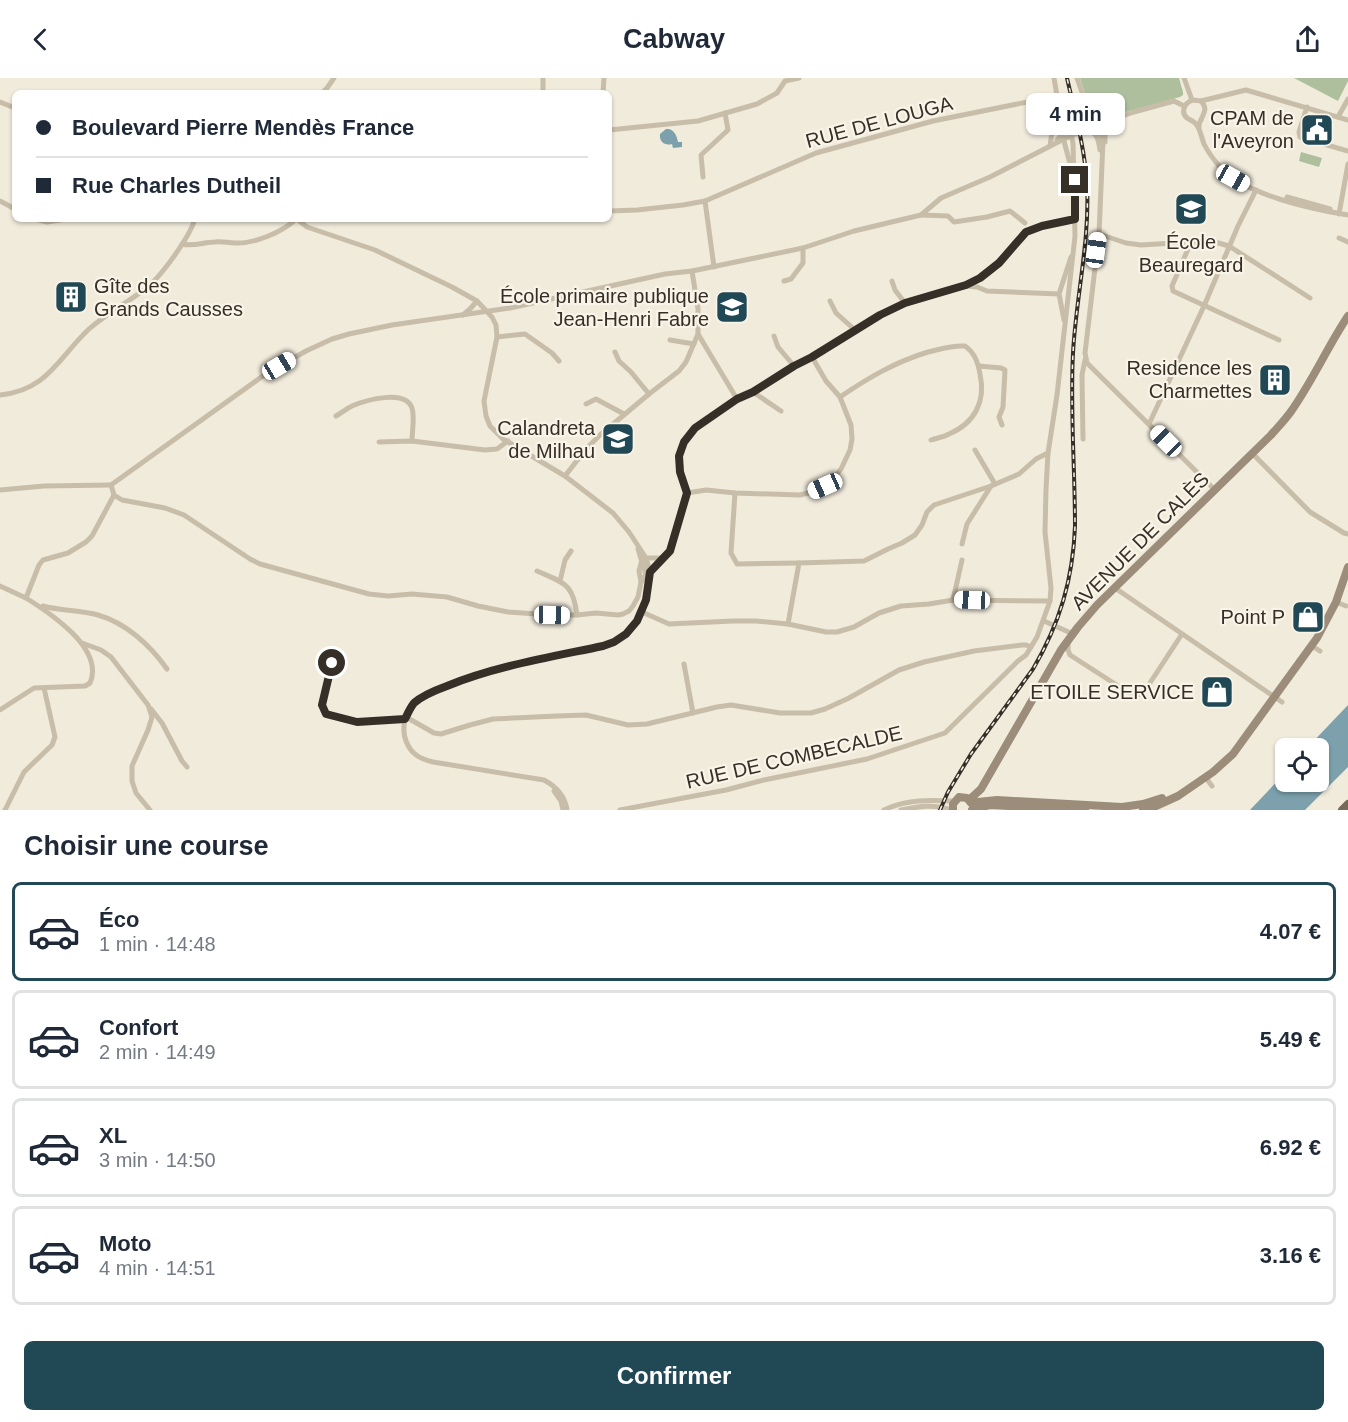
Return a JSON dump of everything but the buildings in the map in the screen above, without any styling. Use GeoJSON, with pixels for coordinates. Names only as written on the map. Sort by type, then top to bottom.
{"type":"FeatureCollection","features":[{"type":"Feature","properties":{"kind":"main road","name":"AVENUE DE CALÈS"},"geometry":{"type":"LineString","coordinates":[[971,805],[1061,650],[1073,634],[1092,611],[1271,435],[1292,410],[1348,316]]}},
{"type":"Feature","properties":{"kind":"main road"},"geometry":{"type":"LineString","coordinates":[[971,805],[997,800],[1143,807],[1190,788],[1206,778],[1236,757],[1275,696],[1312,646],[1324,628],[1336,602],[1348,567]]}},
{"type":"Feature","properties":{"kind":"main road"},"geometry":{"type":"LineString","coordinates":[[953,810],[954,801],[962,796],[971,805],[1085,810]]}},
{"type":"Feature","properties":{"kind":"main road"},"geometry":{"type":"LineString","coordinates":[[1342,810],[1348,807]]}},
{"type":"Feature","properties":{"kind":"street"},"geometry":{"type":"LineString","coordinates":[[325,90],[334,78]]}},
{"type":"Feature","properties":{"kind":"street"},"geometry":{"type":"LineString","coordinates":[[612,130],[698,121],[757,104],[777,93],[784,80],[799,78]]}},
{"type":"Feature","properties":{"kind":"street"},"geometry":{"type":"LineString","coordinates":[[1054,78],[1059,123],[1075,180]]}},
{"type":"Feature","properties":{"kind":"street"},"geometry":{"type":"LineString","coordinates":[[1184,78],[1192,100]]}},
{"type":"Feature","properties":{"kind":"street"},"geometry":{"type":"LineString","coordinates":[[1063,137],[1068,126],[1083,115],[1084,110],[1077,81]]}},
{"type":"Feature","properties":{"kind":"street"},"geometry":{"type":"LineString","coordinates":[[1077,81],[1093,126]]}},
{"type":"Feature","properties":{"kind":"street"},"geometry":{"type":"LineString","coordinates":[[1184,106],[1192,100],[1204,102],[1245,90],[1348,120]]}},
{"type":"Feature","properties":{"kind":"street"},"geometry":{"type":"LineString","coordinates":[[1057,96],[1071,135],[1075,180],[1075,243],[1059,294],[1065,328]]}},
{"type":"Feature","properties":{"kind":"street"},"geometry":{"type":"LineString","coordinates":[[1050,146],[1057,96]]}},
{"type":"Feature","properties":{"kind":"street","name":"RUE DE LOUGA"},"geometry":{"type":"LineString","coordinates":[[612,210],[683,206],[705,201],[816,153],[933,121],[1057,96]]}},
{"type":"Feature","properties":{"kind":"street"},"geometry":{"type":"LineString","coordinates":[[1338,117],[1348,99]]}},
{"type":"Feature","properties":{"kind":"street"},"geometry":{"type":"LineString","coordinates":[[921,215],[941,198],[990,177],[1063,137],[1134,112],[1174,102],[1184,106]]}},
{"type":"Feature","properties":{"kind":"street"},"geometry":{"type":"LineString","coordinates":[[1199,128],[1205,113],[1204,102]]}},
{"type":"Feature","properties":{"kind":"street"},"geometry":{"type":"LineString","coordinates":[[1184,106],[1186,116],[1199,128],[1204,144],[1222,169],[1233,178],[1256,190],[1319,206],[1343,215],[1348,164]]}},
{"type":"Feature","properties":{"kind":"street"},"geometry":{"type":"LineString","coordinates":[[1307,107],[1299,132],[1300,137],[1348,151]]}},
{"type":"Feature","properties":{"kind":"street"},"geometry":{"type":"LineString","coordinates":[[703,177],[701,154],[728,130],[725,113]]}},
{"type":"Feature","properties":{"kind":"street"},"geometry":{"type":"LineString","coordinates":[[1102,161],[1105,129],[1111,119]]}},
{"type":"Feature","properties":{"kind":"street"},"geometry":{"type":"LineString","coordinates":[[1193,121],[1201,119]]}},
{"type":"Feature","properties":{"kind":"street"},"geometry":{"type":"LineString","coordinates":[[1077,121],[1089,121],[1100,130],[1103,141],[1099,234],[1086,358],[1091,367],[1215,490]]}},
{"type":"Feature","properties":{"kind":"street"},"geometry":{"type":"LineString","coordinates":[[1086,129],[1093,132],[1098,139],[1102,161]]}},
{"type":"Feature","properties":{"kind":"street"},"geometry":{"type":"LineString","coordinates":[[1149,424],[1256,190]]}},
{"type":"Feature","properties":{"kind":"street"},"geometry":{"type":"LineString","coordinates":[[705,201],[714,267]]}},
{"type":"Feature","properties":{"kind":"street"},"geometry":{"type":"LineString","coordinates":[[0,490],[44,486],[111,485],[266,374],[306,351],[349,334],[392,325],[510,308],[665,274],[692,272],[803,248],[854,231],[921,215],[948,216],[954,222],[1010,211],[1025,223]]}},
{"type":"Feature","properties":{"kind":"street"},"geometry":{"type":"LineString","coordinates":[[641,582],[670,551],[674,541],[687,493],[680,472],[679,456],[684,442],[695,428],[737,399],[753,392],[880,315],[905,303],[966,285],[980,278],[999,263],[1026,232],[1075,219]]}},
{"type":"Feature","properties":{"kind":"street"},"geometry":{"type":"LineString","coordinates":[[0,395],[23,390],[47,376],[89,329],[152,284],[182,244],[193,222]]}},
{"type":"Feature","properties":{"kind":"street"},"geometry":{"type":"LineString","coordinates":[[182,244],[193,245],[217,241],[247,242],[288,227],[293,222]]}},
{"type":"Feature","properties":{"kind":"street"},"geometry":{"type":"LineString","coordinates":[[300,222],[317,231],[375,250],[452,287],[477,301],[488,311],[494,319],[497,337],[485,390],[484,410],[490,426],[497,434],[566,476],[613,513],[625,527],[644,559],[649,585],[642,612],[632,628],[614,642],[458,681],[424,696],[411,707],[406,718],[405,738],[416,756],[424,760],[532,778],[553,790],[565,810]]}},
{"type":"Feature","properties":{"kind":"street"},"geometry":{"type":"LineString","coordinates":[[1099,234],[1126,243],[1141,245],[1215,242],[1229,246],[1310,298]]}},
{"type":"Feature","properties":{"kind":"street"},"geometry":{"type":"LineString","coordinates":[[1339,238],[1348,242]]}},
{"type":"Feature","properties":{"kind":"street"},"geometry":{"type":"LineString","coordinates":[[1191,242],[1172,286],[1173,291],[1279,340]]}},
{"type":"Feature","properties":{"kind":"street","name":"RUE DE COMBECALDE"},"geometry":{"type":"LineString","coordinates":[[620,810],[726,790],[867,759],[945,733],[1026,655],[1037,637],[1050,601],[1046,532],[1048,453],[1075,243]]}},
{"type":"Feature","properties":{"kind":"street"},"geometry":{"type":"LineString","coordinates":[[784,281],[791,279],[803,263],[803,248]]}},
{"type":"Feature","properties":{"kind":"street"},"geometry":{"type":"LineString","coordinates":[[566,476],[586,449],[600,435],[679,371],[690,356],[698,334],[697,299],[692,272]]}},
{"type":"Feature","properties":{"kind":"street"},"geometry":{"type":"LineString","coordinates":[[892,281],[895,290],[905,303]]}},
{"type":"Feature","properties":{"kind":"street"},"geometry":{"type":"LineString","coordinates":[[966,285],[987,291],[1059,294]]}},
{"type":"Feature","properties":{"kind":"street"},"geometry":{"type":"LineString","coordinates":[[463,315],[477,301]]}},
{"type":"Feature","properties":{"kind":"street"},"geometry":{"type":"LineString","coordinates":[[830,301],[836,313],[855,330]]}},
{"type":"Feature","properties":{"kind":"street"},"geometry":{"type":"LineString","coordinates":[[494,319],[510,308]]}},
{"type":"Feature","properties":{"kind":"street"},"geometry":{"type":"LineString","coordinates":[[497,337],[525,334],[552,353],[559,361]]}},
{"type":"Feature","properties":{"kind":"street"},"geometry":{"type":"LineString","coordinates":[[698,334],[737,399]]}},
{"type":"Feature","properties":{"kind":"street"},"geometry":{"type":"LineString","coordinates":[[774,336],[778,347],[794,366]]}},
{"type":"Feature","properties":{"kind":"street"},"geometry":{"type":"LineString","coordinates":[[670,340],[693,344]]}},
{"type":"Feature","properties":{"kind":"street"},"geometry":{"type":"LineString","coordinates":[[840,397],[877,373],[909,358],[954,345],[965,346],[971,350],[979,366],[983,386],[981,403],[971,419],[962,427],[949,435],[931,440]]}},
{"type":"Feature","properties":{"kind":"street"},"geometry":{"type":"LineString","coordinates":[[615,352],[619,361],[649,394]]}},
{"type":"Feature","properties":{"kind":"street"},"geometry":{"type":"LineString","coordinates":[[687,493],[706,490],[800,495],[812,492],[831,482],[846,461],[850,450],[852,439],[850,425],[840,397],[826,381],[812,357]]}},
{"type":"Feature","properties":{"kind":"street"},"geometry":{"type":"LineString","coordinates":[[1083,439],[1082,375],[1086,358]]}},
{"type":"Feature","properties":{"kind":"street"},"geometry":{"type":"LineString","coordinates":[[979,366],[1005,370],[1003,407],[999,417],[1002,425]]}},
{"type":"Feature","properties":{"kind":"street"},"geometry":{"type":"LineString","coordinates":[[753,392],[781,411]]}},
{"type":"Feature","properties":{"kind":"street"},"geometry":{"type":"LineString","coordinates":[[336,416],[349,407],[364,402],[394,397],[403,399],[411,406],[412,441]]}},
{"type":"Feature","properties":{"kind":"street"},"geometry":{"type":"LineString","coordinates":[[586,404],[597,399],[624,414]]}},
{"type":"Feature","properties":{"kind":"street"},"geometry":{"type":"LineString","coordinates":[[379,442],[412,441],[485,450],[497,449],[508,441]]}},
{"type":"Feature","properties":{"kind":"street"},"geometry":{"type":"LineString","coordinates":[[975,450],[993,485]]}},
{"type":"Feature","properties":{"kind":"street"},"geometry":{"type":"LineString","coordinates":[[735,493],[731,553],[737,564],[864,561],[915,535],[927,512],[934,505],[1019,474],[1036,459],[1048,453]]}},
{"type":"Feature","properties":{"kind":"street"},"geometry":{"type":"LineString","coordinates":[[1252,453],[1310,512],[1348,534]]}},
{"type":"Feature","properties":{"kind":"street"},"geometry":{"type":"LineString","coordinates":[[111,485],[114,495],[122,500],[165,508],[184,516],[260,564],[369,594],[447,597],[508,612],[618,615],[629,611],[638,597],[641,582],[639,571],[644,559]]}},
{"type":"Feature","properties":{"kind":"street"},"geometry":{"type":"LineString","coordinates":[[962,544],[967,524],[993,485]]}},
{"type":"Feature","properties":{"kind":"street"},"geometry":{"type":"LineString","coordinates":[[26,598],[43,560],[68,553],[86,542],[92,536],[114,495]]}},
{"type":"Feature","properties":{"kind":"street"},"geometry":{"type":"LineString","coordinates":[[560,581],[565,560],[571,551]]}},
{"type":"Feature","properties":{"kind":"street"},"geometry":{"type":"LineString","coordinates":[[644,559],[663,558]]}},
{"type":"Feature","properties":{"kind":"street"},"geometry":{"type":"LineString","coordinates":[[952,600],[962,560]]}},
{"type":"Feature","properties":{"kind":"street"},"geometry":{"type":"LineString","coordinates":[[788,624],[799,563]]}},
{"type":"Feature","properties":{"kind":"street"},"geometry":{"type":"LineString","coordinates":[[537,571],[566,586],[575,600],[577,615]]}},
{"type":"Feature","properties":{"kind":"street"},"geometry":{"type":"LineString","coordinates":[[0,586],[26,598],[55,616],[88,652],[93,676],[90,683],[85,686],[33,688],[0,710]]}},
{"type":"Feature","properties":{"kind":"street"},"geometry":{"type":"LineString","coordinates":[[1115,588],[1282,702]]}},
{"type":"Feature","properties":{"kind":"street"},"geometry":{"type":"LineString","coordinates":[[642,612],[669,624],[733,621],[788,624],[837,632],[901,606],[952,600],[1050,601]]}},
{"type":"Feature","properties":{"kind":"street"},"geometry":{"type":"LineString","coordinates":[[1336,602],[1346,606]]}},
{"type":"Feature","properties":{"kind":"street"},"geometry":{"type":"LineString","coordinates":[[36,604],[96,615],[124,627],[157,655],[167,669]]}},
{"type":"Feature","properties":{"kind":"street"},"geometry":{"type":"LineString","coordinates":[[1044,621],[1073,634]]}},
{"type":"Feature","properties":{"kind":"street"},"geometry":{"type":"LineString","coordinates":[[1068,642],[1070,654],[1134,695],[1141,694],[1146,689],[1182,634]]}},
{"type":"Feature","properties":{"kind":"street"},"geometry":{"type":"LineString","coordinates":[[82,643],[111,657],[162,723],[182,761],[188,767]]}},
{"type":"Feature","properties":{"kind":"street"},"geometry":{"type":"LineString","coordinates":[[332,663],[322,705],[326,714],[357,722],[406,718],[434,733],[441,734],[493,720],[586,715],[628,725],[647,724],[731,705],[780,713],[811,712],[825,709],[899,670],[924,662],[974,651],[1022,645],[1030,647]]}},
{"type":"Feature","properties":{"kind":"street"},"geometry":{"type":"LineString","coordinates":[[1312,646],[1320,651]]}},
{"type":"Feature","properties":{"kind":"street"},"geometry":{"type":"LineString","coordinates":[[684,664],[693,713]]}},
{"type":"Feature","properties":{"kind":"street"},"geometry":{"type":"LineString","coordinates":[[5,810],[24,772],[52,745],[56,737],[44,688]]}},
{"type":"Feature","properties":{"kind":"street"},"geometry":{"type":"LineString","coordinates":[[148,705],[152,717],[132,766],[132,781],[136,793],[150,810]]}},
{"type":"Feature","properties":{"kind":"street"},"geometry":{"type":"LineString","coordinates":[[1206,778],[1212,786]]}},
{"type":"Feature","properties":{"kind":"street"},"geometry":{"type":"LineString","coordinates":[[884,810],[913,801],[954,801]]}},
{"type":"Feature","properties":{"kind":"street"},"geometry":{"type":"LineString","coordinates":[[1055,802],[1108,810]]}},
{"type":"Feature","properties":{"kind":"street"},"geometry":{"type":"LineString","coordinates":[[901,810],[938,806],[953,810]]}},
{"type":"Feature","properties":{"kind":"street"},"geometry":{"type":"LineString","coordinates":[[1123,810],[1143,807]]}},
{"type":"Feature","properties":{"kind":"green space"},"geometry":{"type":"Polygon","coordinates":[[[1080,78],[1179,78],[1183,95],[1097,120],[1092,116],[1080,78]]]}},
{"type":"Feature","properties":{"kind":"green space"},"geometry":{"type":"Polygon","coordinates":[[[1294,78],[1348,78],[1348,81],[1338,101],[1294,78]]]}},
{"type":"Feature","properties":{"kind":"green space"},"geometry":{"type":"Polygon","coordinates":[[[1301,152],[1322,158],[1319,167],[1299,161],[1301,152]]]}},
{"type":"Feature","properties":{"kind":"water"},"geometry":{"type":"Polygon","coordinates":[[[666,129],[673,131],[678,142],[682,142],[682,147],[673,148],[672,144],[663,143],[660,134],[666,129]]]}},
{"type":"Feature","properties":{"kind":"water"},"geometry":{"type":"Polygon","coordinates":[[[1348,705],[1348,767],[1329,786],[1329,738],[1317,738],[1348,705]]]}},
{"type":"Feature","properties":{"kind":"water"},"geometry":{"type":"Polygon","coordinates":[[[1275,784],[1275,792],[1323,792],[1305,810],[1250,810],[1275,784]]]}},
{"type":"Feature","properties":{"kind":"railway"},"geometry":{"type":"LineString","coordinates":[[940,810],[971,754],[1033,669],[1058,618],[1068,582],[1075,526],[1073,353],[1085,248],[1087,185],[1079,131],[1067,78]]}},
{"type":"Feature","properties":{"kind":"place","name":"CPAM de l'Aveyron"},"geometry":{"type":"Point","coordinates":[1317,130]}},
{"type":"Feature","properties":{"kind":"place","name":"École Beauregard"},"geometry":{"type":"Point","coordinates":[1191,209]}},
{"type":"Feature","properties":{"kind":"place","name":"Gîte des Grands Causses"},"geometry":{"type":"Point","coordinates":[71,297]}},
{"type":"Feature","properties":{"kind":"place","name":"École primaire publique Jean-Henri Fabre"},"geometry":{"type":"Point","coordinates":[732,307]}},
{"type":"Feature","properties":{"kind":"place","name":"Residence les Charmettes"},"geometry":{"type":"Point","coordinates":[1275,380]}},
{"type":"Feature","properties":{"kind":"place","name":"Calandreta de Milhau"},"geometry":{"type":"Point","coordinates":[618,439]}},
{"type":"Feature","properties":{"kind":"place","name":"Point P"},"geometry":{"type":"Point","coordinates":[1308,617]}},
{"type":"Feature","properties":{"kind":"place","name":"ETOILE SERVICE"},"geometry":{"type":"Point","coordinates":[1217,692]}},
{"type":"Feature","properties":{"kind":"route"},"geometry":{"type":"LineString","coordinates":[[332,663],[322,705],[326,714],[357,722],[384,721],[405,719],[411,707],[424,696],[458,681],[614,642],[626,634],[637,621],[646,600],[650,572],[667,555],[674,541],[687,493],[680,472],[679,456],[684,442],[695,428],[737,399],[753,392],[880,315],[905,303],[966,285],[980,278],[999,263],[1026,232],[1075,219],[1075,180]]}}]}
